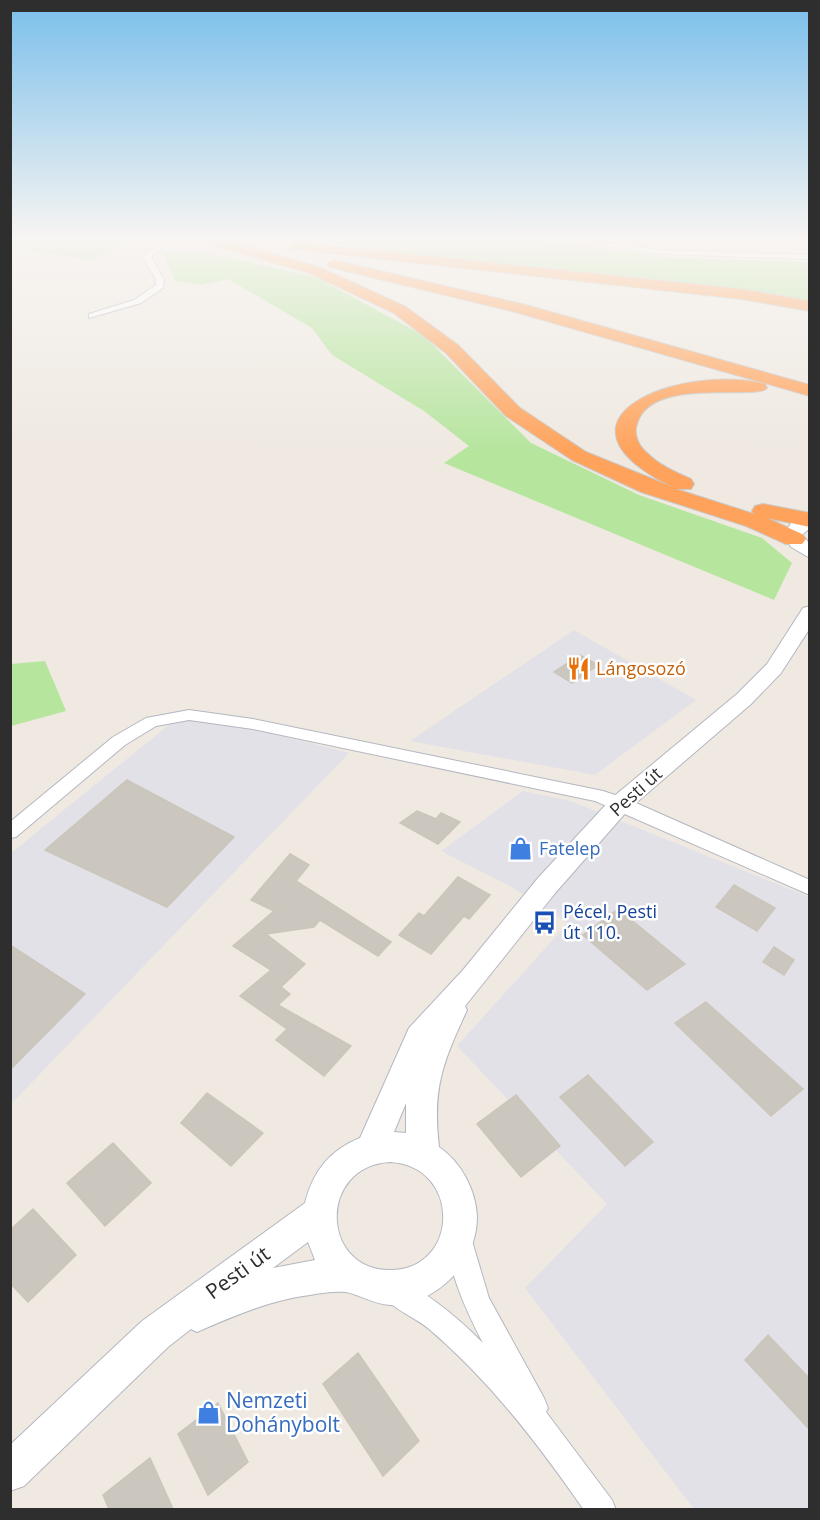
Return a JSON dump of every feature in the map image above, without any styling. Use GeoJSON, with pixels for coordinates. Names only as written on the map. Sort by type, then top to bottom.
{"type":"FeatureCollection","features":[{"type":"Feature","properties":{"kind":"highway"},"geometry":{"type":"LineString","coordinates":[[400,310],[452,349],[513,412],[579,456],[642,484],[754,521],[805,550]]}},
{"type":"Feature","properties":{"kind":"highway"},"geometry":{"type":"LineString","coordinates":[[524,310],[789,385],[809,381]]}},
{"type":"Feature","properties":{"kind":"highway"},"geometry":{"type":"LineString","coordinates":[[571,310],[809,381]]}},
{"type":"Feature","properties":{"kind":"highway"},"geometry":{"type":"LineString","coordinates":[[810,399],[780,391],[738,386],[682,388],[655,396],[635,408],[630,416],[626,434],[637,455],[687,486],[738,505],[781,517],[810,520]]}},
{"type":"Feature","properties":{"kind":"main road"},"geometry":{"type":"LineString","coordinates":[[805,550],[797,527],[810,520]]}},
{"type":"Feature","properties":{"kind":"main road","name":"Pesti út"},"geometry":{"type":"LineString","coordinates":[[371,1150],[406,1061],[419,1036],[473,978],[547,885],[621,803],[744,699],[785,654],[809,610]]}},
{"type":"Feature","properties":{"kind":"main road","name":"Pesti út"},"geometry":{"type":"LineString","coordinates":[[424,1154],[419,1117],[421,1090],[427,1066],[444,1025],[473,978]]}},
{"type":"Feature","properties":{"kind":"main road"},"geometry":{"type":"LineString","coordinates":[[381,1146],[404,1147],[424,1154],[441,1168],[453,1186],[459,1208],[458,1231],[450,1253],[435,1271],[415,1284],[391,1289],[368,1286],[347,1275],[331,1258],[322,1236],[320,1212],[326,1188],[340,1168],[359,1154],[381,1146]]}},
{"type":"Feature","properties":{"kind":"main road","name":"Pesti út"},"geometry":{"type":"LineString","coordinates":[[10,1472],[155,1334],[320,1212]]}},
{"type":"Feature","properties":{"kind":"main road","name":"Pesti út"},"geometry":{"type":"LineString","coordinates":[[155,1334],[241,1294],[321,1274],[347,1275]]}},
{"type":"Feature","properties":{"kind":"street"},"geometry":{"type":"LineString","coordinates":[[92,316],[110,310]]}},
{"type":"Feature","properties":{"kind":"street"},"geometry":{"type":"LineString","coordinates":[[10,832],[119,741],[152,722],[189,715],[264,727],[597,795],[621,803],[810,888]]}},
{"type":"Feature","properties":{"kind":"street"},"geometry":{"type":"LineString","coordinates":[[458,1231],[463,1262],[479,1307],[550,1437]]}},
{"type":"Feature","properties":{"kind":"street"},"geometry":{"type":"LineString","coordinates":[[391,1289],[434,1316],[451,1330],[518,1399],[550,1437],[602,1509]]}},
{"type":"Feature","properties":{"kind":"shaded area"},"geometry":{"type":"Polygon","coordinates":[[[574,630],[696,700],[595,775],[410,741],[574,630]]]}},
{"type":"Feature","properties":{"kind":"shaded area"},"geometry":{"type":"Polygon","coordinates":[[[186,711],[349,753],[11,1104],[11,853],[186,711]]]}},
{"type":"Feature","properties":{"kind":"shaded area"},"geometry":{"type":"Polygon","coordinates":[[[523,791],[571,801],[809,897],[809,1509],[694,1509],[525,1288],[607,1204],[457,1046],[568,923],[510,886],[441,851],[523,791]]]}},
{"type":"Feature","properties":{"kind":"green space"},"geometry":{"type":"Polygon","coordinates":[[[281,310],[376,310],[423,335],[531,443],[639,495],[762,538],[792,563],[774,600],[444,463],[469,446],[424,411],[332,355],[312,328],[281,310]]]}},
{"type":"Feature","properties":{"kind":"green space"},"geometry":{"type":"Polygon","coordinates":[[[45,661],[66,711],[11,726],[11,664],[45,661]]]}},
{"type":"Feature","properties":{"kind":"building"},"geometry":{"type":"Polygon","coordinates":[[[580,655],[598,665],[572,683],[554,672],[580,655]]]}},
{"type":"Feature","properties":{"kind":"building"},"geometry":{"type":"Polygon","coordinates":[[[127,780],[234,837],[167,907],[45,850],[127,780]]]}},
{"type":"Feature","properties":{"kind":"building"},"geometry":{"type":"Polygon","coordinates":[[[417,811],[436,819],[441,813],[460,822],[438,844],[400,823],[417,811]]]}},
{"type":"Feature","properties":{"kind":"building"},"geometry":{"type":"Polygon","coordinates":[[[290,854],[309,865],[296,881],[391,942],[378,956],[320,920],[314,927],[266,934],[305,964],[281,987],[290,994],[278,1005],[351,1046],[324,1076],[276,1040],[287,1029],[240,996],[271,970],[233,946],[274,911],[251,900],[290,854]]]}},
{"type":"Feature","properties":{"kind":"building"},"geometry":{"type":"Polygon","coordinates":[[[458,877],[490,895],[469,919],[464,916],[431,954],[399,935],[419,913],[424,916],[458,877]]]}},
{"type":"Feature","properties":{"kind":"building"},"geometry":{"type":"Polygon","coordinates":[[[734,885],[775,908],[757,931],[716,907],[734,885]]]}},
{"type":"Feature","properties":{"kind":"building"},"geometry":{"type":"Polygon","coordinates":[[[618,909],[685,964],[647,990],[583,935],[618,909]]]}},
{"type":"Feature","properties":{"kind":"building"},"geometry":{"type":"Polygon","coordinates":[[[10,945],[85,994],[10,1070],[10,945]]]}},
{"type":"Feature","properties":{"kind":"building"},"geometry":{"type":"Polygon","coordinates":[[[774,947],[794,960],[784,975],[763,962],[774,947]]]}},
{"type":"Feature","properties":{"kind":"building"},"geometry":{"type":"Polygon","coordinates":[[[706,1002],[803,1089],[771,1116],[675,1023],[706,1002]]]}},
{"type":"Feature","properties":{"kind":"building"},"geometry":{"type":"Polygon","coordinates":[[[588,1075],[653,1142],[625,1166],[560,1097],[588,1075]]]}},
{"type":"Feature","properties":{"kind":"building"},"geometry":{"type":"Polygon","coordinates":[[[207,1093],[263,1133],[231,1166],[181,1123],[207,1093]]]}},
{"type":"Feature","properties":{"kind":"building"},"geometry":{"type":"Polygon","coordinates":[[[516,1095],[560,1146],[521,1177],[477,1124],[516,1095]]]}},
{"type":"Feature","properties":{"kind":"building"},"geometry":{"type":"Polygon","coordinates":[[[113,1143],[151,1183],[105,1226],[67,1183],[113,1143]]]}},
{"type":"Feature","properties":{"kind":"building"},"geometry":{"type":"Polygon","coordinates":[[[33,1209],[76,1255],[28,1302],[10,1283],[10,1230],[33,1209]]]}},
{"type":"Feature","properties":{"kind":"building"},"geometry":{"type":"Polygon","coordinates":[[[768,1335],[810,1379],[810,1430],[745,1360],[768,1335]]]}},
{"type":"Feature","properties":{"kind":"building"},"geometry":{"type":"Polygon","coordinates":[[[358,1353],[419,1441],[383,1476],[323,1384],[358,1353]]]}},
{"type":"Feature","properties":{"kind":"building"},"geometry":{"type":"Polygon","coordinates":[[[218,1403],[248,1462],[208,1495],[178,1434],[218,1403]]]}},
{"type":"Feature","properties":{"kind":"building"},"geometry":{"type":"Polygon","coordinates":[[[150,1458],[173,1509],[109,1509],[103,1495],[150,1458]]]}},
{"type":"Feature","properties":{"kind":"place","name":"Lángosozó"},"geometry":{"type":"Point","coordinates":[578,669]}},
{"type":"Feature","properties":{"kind":"place","name":"Fatelep"},"geometry":{"type":"Point","coordinates":[521,849]}},
{"type":"Feature","properties":{"kind":"place","name":"Pécel, Pesti út 110."},"geometry":{"type":"Point","coordinates":[545,922]}},
{"type":"Feature","properties":{"kind":"place","name":"Nemzeti Dohánybolt"},"geometry":{"type":"Point","coordinates":[208,1413]}}]}
